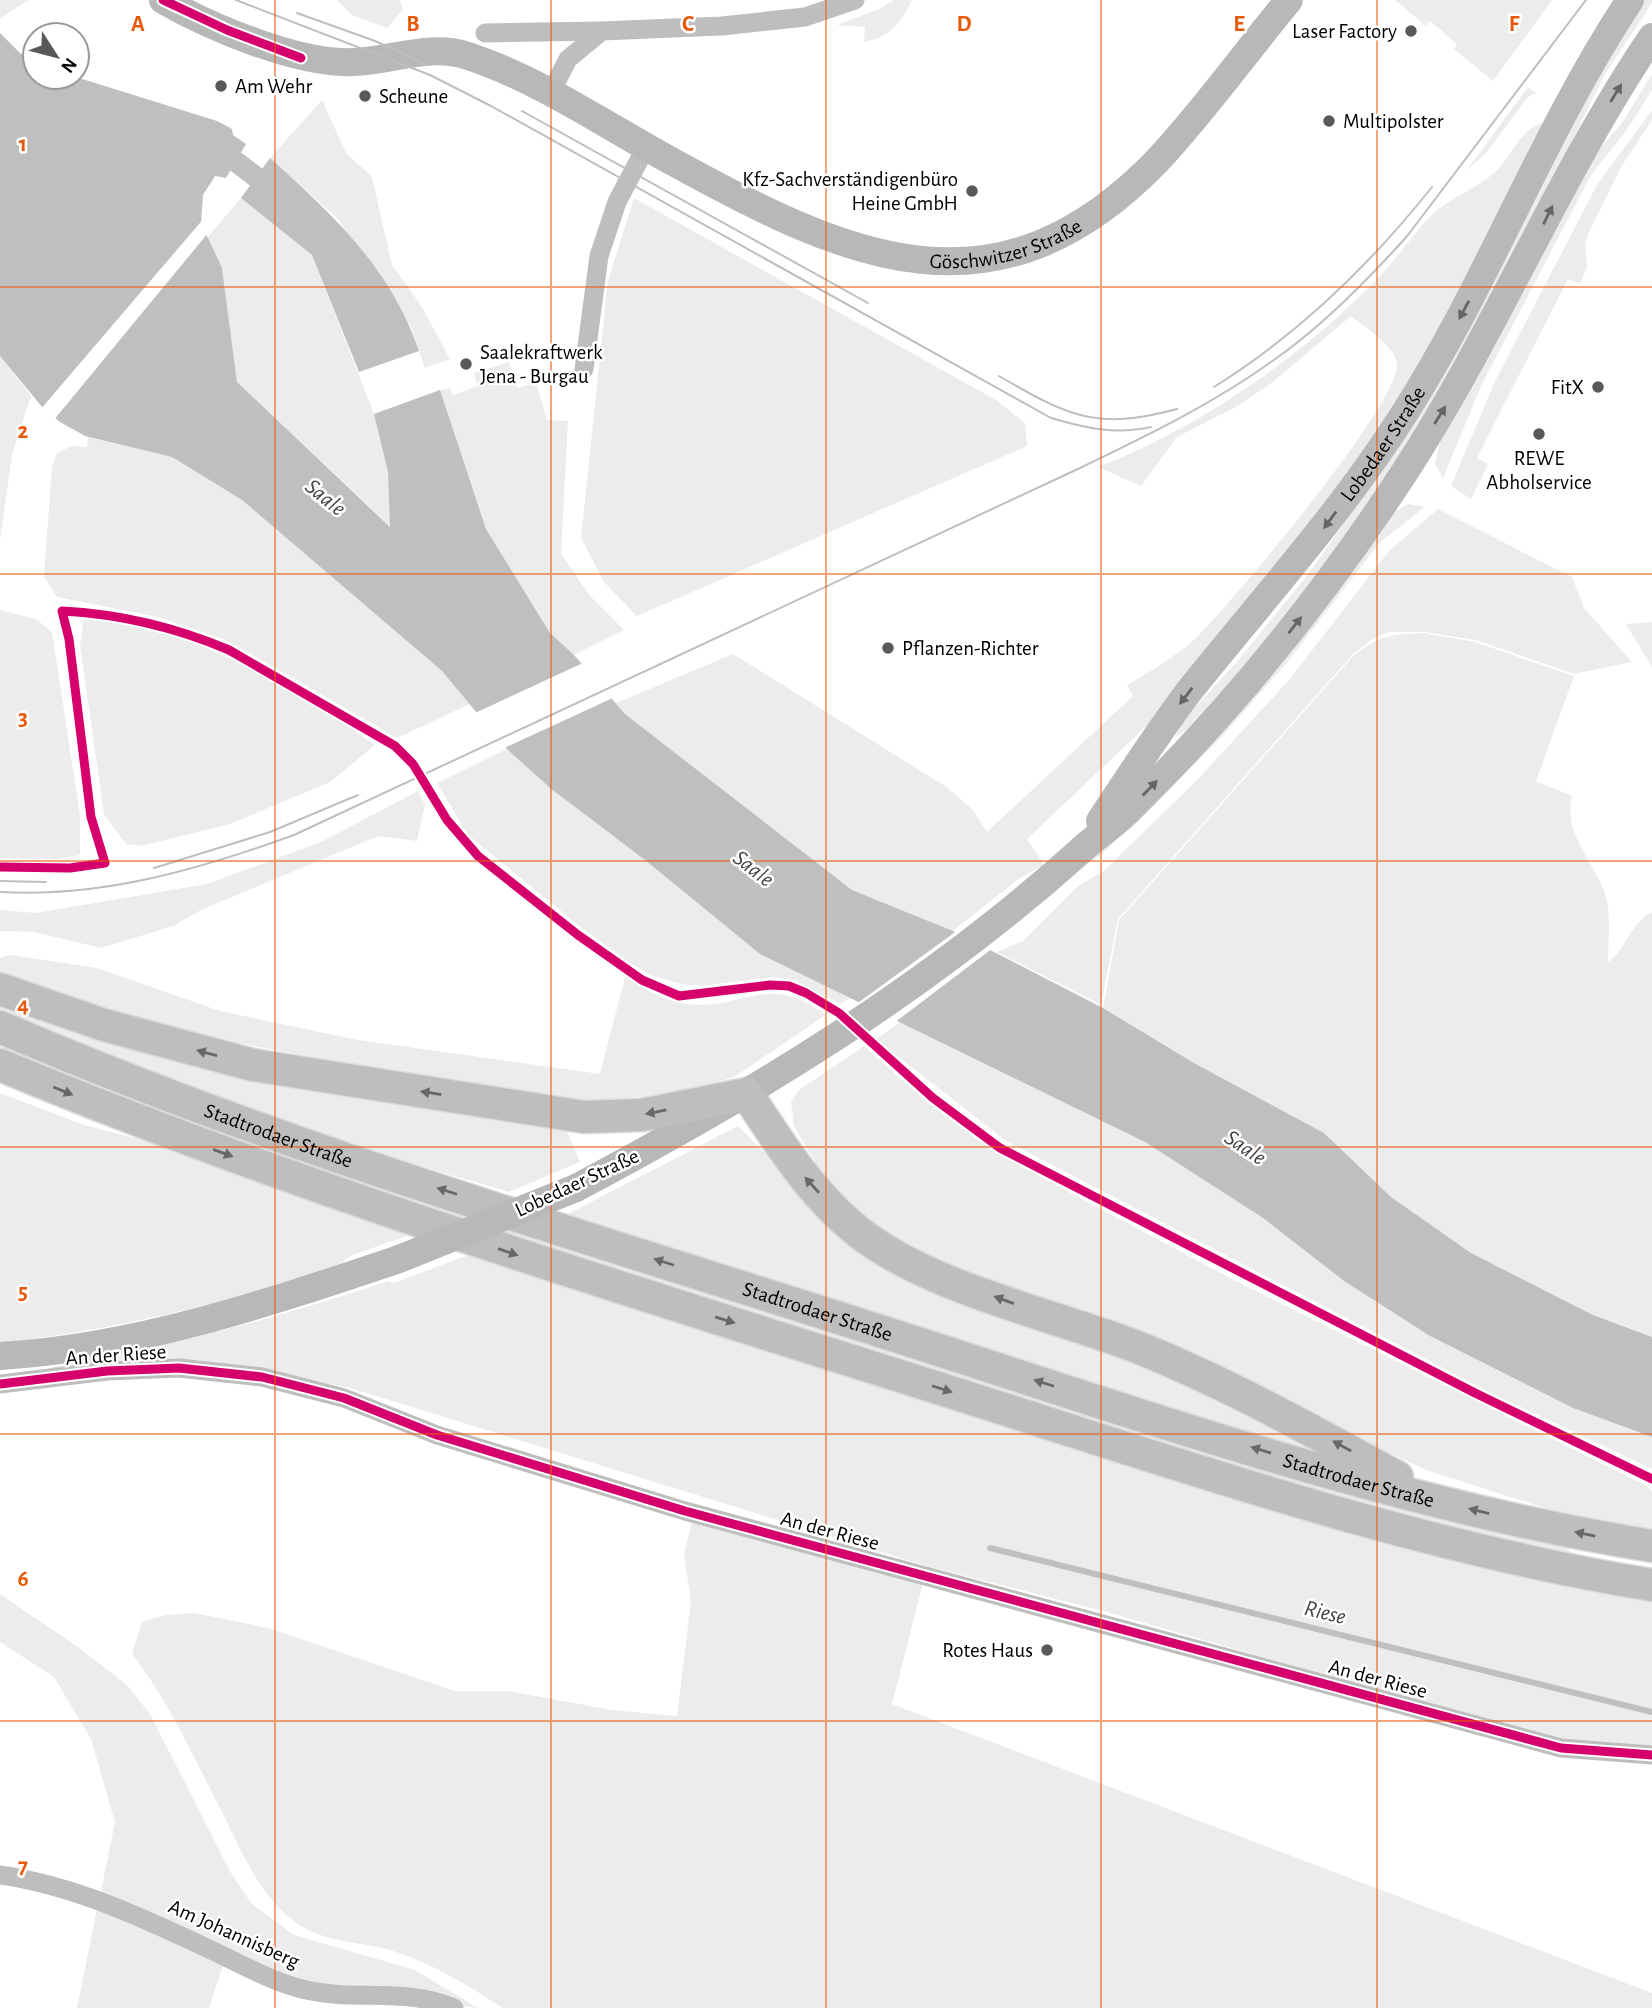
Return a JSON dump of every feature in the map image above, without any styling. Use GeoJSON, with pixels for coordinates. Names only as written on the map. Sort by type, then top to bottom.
{"type":"FeatureCollection","features":[{"type":"Feature","properties":{"kind":"main road","name":"Göschwitzer Straße"},"geometry":{"type":"LineString","coordinates":[[163,0],[228,30],[301,58],[351,63],[447,50],[469,56],[550,94],[754,207],[845,244],[899,257],[945,263],[1004,255],[1079,227],[1121,194],[1158,159],[1289,0]]}},
{"type":"Feature","properties":{"kind":"main road","name":"Lobedaer Straße"},"geometry":{"type":"LineString","coordinates":[[1081,850],[1189,692],[1301,558],[1405,412],[1496,250],[1569,103],[1630,0]]}},
{"type":"Feature","properties":{"kind":"main road","name":"Lobedaer Straße"},"geometry":{"type":"LineString","coordinates":[[0,1356],[90,1345],[280,1298],[399,1259],[576,1188],[747,1094],[816,1052],[919,979],[1033,891],[1126,814],[1202,736],[1273,653],[1338,569],[1404,473],[1473,362],[1576,160],[1652,37]]}},
{"type":"Feature","properties":{"kind":"main road"},"geometry":{"type":"LineString","coordinates":[[0,989],[104,1025],[253,1065],[583,1118],[642,1115],[747,1094],[794,1165],[867,1239],[922,1271],[1137,1348],[1204,1376],[1445,1502]]}},
{"type":"Feature","properties":{"kind":"main road","name":"Stadtrodaer Straße"},"geometry":{"type":"LineString","coordinates":[[0,1027],[100,1070],[285,1138],[1109,1404],[1322,1469],[1445,1502],[1528,1523],[1652,1546]]}},
{"type":"Feature","properties":{"kind":"main road","name":"Stadtrodaer Straße"},"geometry":{"type":"LineString","coordinates":[[0,1066],[285,1176],[552,1267],[1385,1525],[1545,1565],[1652,1585]]}},
{"type":"Feature","properties":{"kind":"street"},"geometry":{"type":"LineString","coordinates":[[485,33],[722,26],[805,17],[855,0]]}},
{"type":"Feature","properties":{"kind":"street"},"geometry":{"type":"LineString","coordinates":[[550,94],[568,59],[602,31]]}},
{"type":"Feature","properties":{"kind":"street"},"geometry":{"type":"LineString","coordinates":[[584,369],[599,256],[617,202],[646,147]]}},
{"type":"Feature","properties":{"kind":"street","name":"An der Riese"},"geometry":{"type":"LineString","coordinates":[[0,1384],[107,1371],[179,1368],[262,1377],[344,1398],[437,1435],[685,1511],[1561,1748],[1652,1755]]}},
{"type":"Feature","properties":{"kind":"street","name":"Am Johannisberg"},"geometry":{"type":"LineString","coordinates":[[0,1875],[33,1880],[103,1901],[299,1989],[335,1996],[423,1999],[454,2008]]}},
{"type":"Feature","properties":{"kind":"shaded area"},"geometry":{"type":"Polygon","coordinates":[[[0,0],[29,0],[0,18],[0,0]]]}},
{"type":"Feature","properties":{"kind":"shaded area"},"geometry":{"type":"Polygon","coordinates":[[[337,0],[400,0],[403,10],[387,28],[352,15],[337,0]]]}},
{"type":"Feature","properties":{"kind":"shaded area"},"geometry":{"type":"Polygon","coordinates":[[[894,0],[912,0],[894,28],[881,37],[864,42],[865,27],[837,25],[879,9],[894,0]]]}},
{"type":"Feature","properties":{"kind":"shaded area"},"geometry":{"type":"Polygon","coordinates":[[[1395,0],[1552,0],[1493,81],[1454,49],[1457,44],[1430,21],[1426,26],[1395,0]]]}},
{"type":"Feature","properties":{"kind":"shaded area"},"geometry":{"type":"Polygon","coordinates":[[[1644,0],[1652,0],[1652,3],[1605,74],[1502,283],[1398,465],[1290,612],[1210,705],[1185,732],[1175,737],[1184,719],[1236,663],[1309,573],[1391,457],[1576,116],[1644,0]]]}},
{"type":"Feature","properties":{"kind":"shaded area"},"geometry":{"type":"Polygon","coordinates":[[[1652,74],[1652,90],[1626,131],[1591,175],[1482,384],[1443,478],[1435,464],[1441,438],[1594,155],[1622,123],[1652,74]]]}},
{"type":"Feature","properties":{"kind":"shaded area"},"geometry":{"type":"Polygon","coordinates":[[[1528,87],[1536,93],[1528,97],[1487,152],[1467,170],[1528,87]]]}},
{"type":"Feature","properties":{"kind":"shaded area"},"geometry":{"type":"Polygon","coordinates":[[[322,100],[346,153],[372,177],[392,265],[422,307],[450,359],[425,368],[411,327],[337,218],[270,158],[322,100]]]}},
{"type":"Feature","properties":{"kind":"shaded area"},"geometry":{"type":"Polygon","coordinates":[[[1652,110],[1652,120],[1621,167],[1588,234],[1585,244],[1587,267],[1580,284],[1568,279],[1477,458],[1488,464],[1471,499],[1451,486],[1495,381],[1597,185],[1652,110]]]}},
{"type":"Feature","properties":{"kind":"shaded area"},"geometry":{"type":"Polygon","coordinates":[[[1542,123],[1545,125],[1478,262],[1367,455],[1158,715],[1027,839],[1044,865],[1020,878],[953,931],[852,890],[625,714],[616,703],[733,654],[945,786],[972,809],[987,832],[1133,696],[1127,685],[1189,644],[1216,617],[1311,503],[1371,420],[1390,387],[1397,365],[1396,358],[1386,344],[1351,316],[1274,381],[1238,406],[1177,437],[1141,486],[1098,467],[1136,451],[1211,411],[1283,362],[1349,307],[1434,213],[1488,178],[1501,166],[1527,132],[1542,123]]]}},
{"type":"Feature","properties":{"kind":"shaded area"},"geometry":{"type":"Polygon","coordinates":[[[241,198],[312,255],[374,414],[388,472],[391,527],[237,382],[222,268],[206,239],[241,198]]]}},
{"type":"Feature","properties":{"kind":"shaded area"},"geometry":{"type":"Polygon","coordinates":[[[634,198],[996,400],[1025,423],[1027,446],[637,616],[604,582],[581,538],[608,281],[634,198]]]}},
{"type":"Feature","properties":{"kind":"shaded area"},"geometry":{"type":"Polygon","coordinates":[[[0,356],[31,396],[12,455],[0,540],[0,356]]]}},
{"type":"Feature","properties":{"kind":"shaded area"},"geometry":{"type":"Polygon","coordinates":[[[509,362],[518,388],[536,382],[547,420],[568,421],[561,554],[590,596],[624,630],[574,655],[550,633],[486,529],[440,390],[450,388],[453,395],[478,386],[474,373],[509,362]]]}},
{"type":"Feature","properties":{"kind":"shaded area"},"geometry":{"type":"Polygon","coordinates":[[[88,437],[172,457],[242,500],[442,671],[470,704],[397,738],[226,640],[158,617],[57,597],[44,576],[52,466],[57,453],[71,446],[87,447],[88,437]]]}},
{"type":"Feature","properties":{"kind":"shaded area"},"geometry":{"type":"Polygon","coordinates":[[[1408,504],[1425,507],[1380,542],[1286,664],[1217,742],[1101,855],[1082,867],[1392,513],[1408,504]]]}},
{"type":"Feature","properties":{"kind":"shaded area"},"geometry":{"type":"Polygon","coordinates":[[[1438,509],[1572,577],[1584,608],[1632,662],[1574,674],[1476,640],[1424,632],[1389,632],[1374,638],[1353,654],[1118,919],[1101,1005],[997,952],[1023,941],[1078,886],[1105,870],[1199,778],[1289,680],[1389,551],[1438,509]]]}},
{"type":"Feature","properties":{"kind":"shaded area"},"geometry":{"type":"Polygon","coordinates":[[[0,610],[36,619],[52,632],[80,815],[80,855],[57,859],[0,858],[0,610]]]}},
{"type":"Feature","properties":{"kind":"shaded area"},"geometry":{"type":"Polygon","coordinates":[[[84,616],[153,629],[219,653],[299,696],[375,745],[330,782],[230,824],[141,846],[126,844],[104,814],[80,646],[84,616]]]}},
{"type":"Feature","properties":{"kind":"shaded area"},"geometry":{"type":"Polygon","coordinates":[[[1652,622],[1652,667],[1626,624],[1652,622]]]}},
{"type":"Feature","properties":{"kind":"shaded area"},"geometry":{"type":"Polygon","coordinates":[[[1424,633],[1475,642],[1574,676],[1536,781],[1572,796],[1570,809],[1575,834],[1599,879],[1606,899],[1609,916],[1608,962],[1620,950],[1637,924],[1652,912],[1652,1337],[1593,1315],[1471,1253],[1391,1197],[1324,1133],[1194,1063],[1103,1008],[1119,920],[1354,655],[1387,637],[1424,633]]]}},
{"type":"Feature","properties":{"kind":"shaded area"},"geometry":{"type":"Polygon","coordinates":[[[507,749],[550,788],[645,860],[760,954],[850,998],[840,1004],[794,980],[772,977],[701,986],[681,984],[653,976],[633,965],[582,928],[468,835],[437,783],[507,749]]]}},
{"type":"Feature","properties":{"kind":"shaded area"},"geometry":{"type":"Polygon","coordinates":[[[418,791],[425,805],[417,841],[378,836],[201,910],[173,926],[101,948],[34,932],[0,931],[0,910],[36,913],[207,884],[321,842],[418,791]]]}},
{"type":"Feature","properties":{"kind":"shaded area"},"geometry":{"type":"Polygon","coordinates":[[[10,955],[97,968],[220,1011],[358,1040],[600,1074],[625,977],[659,996],[680,1003],[701,1005],[768,994],[785,995],[826,1015],[734,1077],[678,1094],[591,1101],[485,1088],[188,1034],[71,1000],[0,975],[0,958],[10,955]]]}},
{"type":"Feature","properties":{"kind":"shaded area"},"geometry":{"type":"Polygon","coordinates":[[[0,1004],[162,1056],[342,1096],[566,1129],[580,1162],[509,1192],[325,1138],[76,1046],[0,1011],[0,1004]]]}},
{"type":"Feature","properties":{"kind":"shaded area"},"geometry":{"type":"Polygon","coordinates":[[[900,1022],[1145,1142],[1263,1218],[1344,1281],[1430,1336],[1573,1408],[1652,1437],[1652,1469],[1491,1393],[1006,1141],[876,1039],[900,1022]]]}},
{"type":"Feature","properties":{"kind":"shaded area"},"geometry":{"type":"Polygon","coordinates":[[[0,1040],[1563,1544],[1572,1553],[1543,1553],[1455,1531],[1162,1446],[448,1220],[0,1053],[0,1040]]]}},
{"type":"Feature","properties":{"kind":"shaded area"},"geometry":{"type":"Polygon","coordinates":[[[864,1046],[928,1103],[996,1153],[1234,1280],[1647,1486],[1652,1491],[1652,1535],[1598,1525],[1426,1470],[1255,1388],[983,1282],[886,1239],[827,1182],[794,1126],[791,1102],[799,1090],[864,1046]]]}},
{"type":"Feature","properties":{"kind":"shaded area"},"geometry":{"type":"Polygon","coordinates":[[[0,1093],[84,1125],[166,1146],[415,1233],[350,1256],[340,1265],[214,1303],[129,1323],[0,1343],[0,1093]]]}},
{"type":"Feature","properties":{"kind":"shaded area"},"geometry":{"type":"Polygon","coordinates":[[[738,1126],[851,1239],[1175,1376],[1354,1465],[566,1215],[738,1126]]]}},
{"type":"Feature","properties":{"kind":"shaded area"},"geometry":{"type":"Polygon","coordinates":[[[473,1253],[1652,1597],[1652,1750],[1556,1742],[1107,1612],[930,1567],[347,1387],[198,1360],[53,1370],[52,1367],[138,1351],[264,1319],[389,1281],[394,1283],[473,1253]]]}},
{"type":"Feature","properties":{"kind":"shaded area"},"geometry":{"type":"Polygon","coordinates":[[[693,1517],[923,1583],[892,1704],[1652,1993],[1652,2008],[503,2008],[420,1961],[390,1950],[319,1935],[285,1914],[254,1875],[170,1712],[132,1654],[142,1622],[165,1615],[194,1613],[268,1628],[455,1691],[508,1691],[612,1710],[677,1716],[691,1601],[684,1555],[693,1517]]]}},
{"type":"Feature","properties":{"kind":"shaded area"},"geometry":{"type":"Polygon","coordinates":[[[0,1594],[78,1647],[127,1685],[150,1714],[231,1873],[251,1903],[294,1935],[415,1970],[478,2008],[314,1987],[100,1896],[115,1822],[91,1739],[54,1677],[0,1642],[0,1594]]]}},
{"type":"Feature","properties":{"kind":"shaded area"},"geometry":{"type":"Polygon","coordinates":[[[97,1909],[224,1962],[209,2008],[77,2008],[97,1909]]]}},
{"type":"Feature","properties":{"kind":"water","name":"Saale"},"geometry":{"type":"Polygon","coordinates":[[[0,33],[21,53],[21,91],[91,91],[91,82],[217,121],[232,129],[233,135],[246,144],[226,178],[215,176],[203,195],[201,223],[222,268],[237,382],[390,527],[388,472],[374,414],[440,390],[486,529],[550,633],[574,655],[625,714],[852,890],[953,931],[1103,1008],[1194,1063],[1324,1133],[1391,1197],[1471,1253],[1593,1315],[1652,1337],[1652,1437],[1573,1408],[1430,1336],[1344,1281],[1263,1218],[1145,1142],[760,954],[645,860],[550,788],[507,749],[442,671],[242,500],[172,457],[85,436],[60,422],[43,408],[0,356],[0,33]]]}},
{"type":"Feature","properties":{"kind":"water"},"geometry":{"type":"Polygon","coordinates":[[[270,158],[316,200],[376,268],[407,321],[419,351],[359,372],[312,255],[241,198],[270,158]]]}},
{"type":"Feature","properties":{"kind":"pier"},"geometry":{"type":"Polygon","coordinates":[[[205,217],[208,233],[53,421],[40,410],[205,217]]]}},
{"type":"Feature","properties":{"kind":"pier"},"geometry":{"type":"Polygon","coordinates":[[[585,662],[615,697],[502,749],[473,714],[585,662]]]}},
{"type":"Feature","properties":{"kind":"pier"},"geometry":{"type":"Polygon","coordinates":[[[958,930],[993,948],[894,1023],[855,1005],[958,930]]]}},
{"type":"Feature","properties":{"kind":"waterway"},"geometry":{"type":"LineString","coordinates":[[209,155],[235,161],[277,193]]}},
{"type":"Feature","properties":{"kind":"waterway","name":"Riese"},"geometry":{"type":"LineString","coordinates":[[990,1548],[1652,1712]]}},
{"type":"Feature","properties":{"kind":"tram line"},"geometry":{"type":"LineString","coordinates":[[236,0],[430,75],[491,106],[1051,418],[1101,429],[1151,427]]}},
{"type":"Feature","properties":{"kind":"tram line"},"geometry":{"type":"LineString","coordinates":[[0,892],[38,893],[113,886],[187,870],[294,835],[1080,468],[1202,406],[1290,348],[1326,319],[1376,269],[1408,235],[1586,0]]}},
{"type":"Feature","properties":{"kind":"tram line"},"geometry":{"type":"LineString","coordinates":[[297,13],[375,41],[427,65]]}},
{"type":"Feature","properties":{"kind":"tram line"},"geometry":{"type":"LineString","coordinates":[[522,111],[868,303]]}},
{"type":"Feature","properties":{"kind":"tram line"},"geometry":{"type":"LineString","coordinates":[[1214,387],[1275,344],[1332,296],[1384,244],[1432,187]]}},
{"type":"Feature","properties":{"kind":"tram line"},"geometry":{"type":"LineString","coordinates":[[999,376],[1064,410],[1084,416],[1125,419],[1177,409]]}},
{"type":"Feature","properties":{"kind":"tram line"},"geometry":{"type":"LineString","coordinates":[[154,868],[270,832],[358,795]]}},
{"type":"Feature","properties":{"kind":"tram line"},"geometry":{"type":"LineString","coordinates":[[0,881],[46,882]]}},
{"type":"Feature","properties":{"kind":"cycle path"},"geometry":{"type":"LineString","coordinates":[[163,0],[227,30],[301,58]]}},
{"type":"Feature","properties":{"kind":"cycle path"},"geometry":{"type":"LineString","coordinates":[[0,867],[70,868],[105,863],[91,817],[69,639],[62,611],[126,619],[168,628],[209,642],[229,650],[395,746],[413,764],[447,820],[478,856],[578,935],[642,980],[679,996],[770,985],[789,986],[806,993],[839,1013],[933,1098],[1000,1148],[1475,1393],[1652,1479]]}},
{"type":"Feature","properties":{"kind":"cycle path"},"geometry":{"type":"LineString","coordinates":[[0,1384],[107,1371],[179,1368],[262,1377],[344,1398],[437,1435],[685,1511],[1561,1748],[1652,1755]]}},
{"type":"Feature","properties":{"kind":"place","name":"Laser Factory"},"geometry":{"type":"Point","coordinates":[1411,31]}},
{"type":"Feature","properties":{"kind":"place","name":"Am Wehr"},"geometry":{"type":"Point","coordinates":[221,86]}},
{"type":"Feature","properties":{"kind":"place","name":"Scheune"},"geometry":{"type":"Point","coordinates":[365,96]}},
{"type":"Feature","properties":{"kind":"place","name":"Multipolster"},"geometry":{"type":"Point","coordinates":[1329,121]}},
{"type":"Feature","properties":{"kind":"place","name":"Kfz-Sachverständigenbüro Heine GmbH"},"geometry":{"type":"Point","coordinates":[972,191]}},
{"type":"Feature","properties":{"kind":"place","name":"Saalekraftwerk Jena - Burgau"},"geometry":{"type":"Point","coordinates":[466,364]}},
{"type":"Feature","properties":{"kind":"place","name":"FitX"},"geometry":{"type":"Point","coordinates":[1598,387]}},
{"type":"Feature","properties":{"kind":"place","name":"REWE Abholservice"},"geometry":{"type":"Point","coordinates":[1539,434]}},
{"type":"Feature","properties":{"kind":"place","name":"Pflanzen-Richter"},"geometry":{"type":"Point","coordinates":[888,648]}},
{"type":"Feature","properties":{"kind":"place","name":"Rotes Haus"},"geometry":{"type":"Point","coordinates":[1047,1650]}}]}
